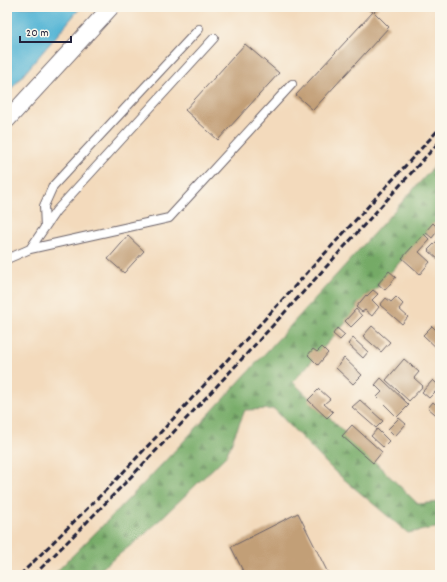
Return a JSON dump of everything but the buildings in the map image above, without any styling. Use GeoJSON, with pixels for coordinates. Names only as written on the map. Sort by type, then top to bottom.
{"type":"FeatureCollection","features":[{"type":"Feature","properties":{"kind":"street"},"geometry":{"type":"LineString","coordinates":[[7,120],[111,7]]}},
{"type":"Feature","properties":{"kind":"lane"},"geometry":{"type":"LineString","coordinates":[[45,227],[44,206],[53,186],[200,29]]}},
{"type":"Feature","properties":{"kind":"lane"},"geometry":{"type":"LineString","coordinates":[[30,248],[56,211],[214,38]]}},
{"type":"Feature","properties":{"kind":"lane"},"geometry":{"type":"LineString","coordinates":[[7,259],[30,248],[169,218],[292,84]]}},
{"type":"Feature","properties":{"kind":"green space"},"geometry":{"type":"Polygon","coordinates":[[[440,160],[440,217],[293,382],[418,504],[440,502],[440,527],[408,533],[333,470],[274,409],[245,410],[226,456],[144,535],[93,575],[53,575],[201,423],[440,160]]]}},
{"type":"Feature","properties":{"kind":"water"},"geometry":{"type":"Polygon","coordinates":[[[7,7],[81,7],[7,94],[7,7]]]}},
{"type":"Feature","properties":{"kind":"railway"},"geometry":{"type":"LineString","coordinates":[[20,575],[114,482],[440,128]]}},
{"type":"Feature","properties":{"kind":"railway"},"geometry":{"type":"LineString","coordinates":[[34,575],[189,415],[440,141]]}}]}
